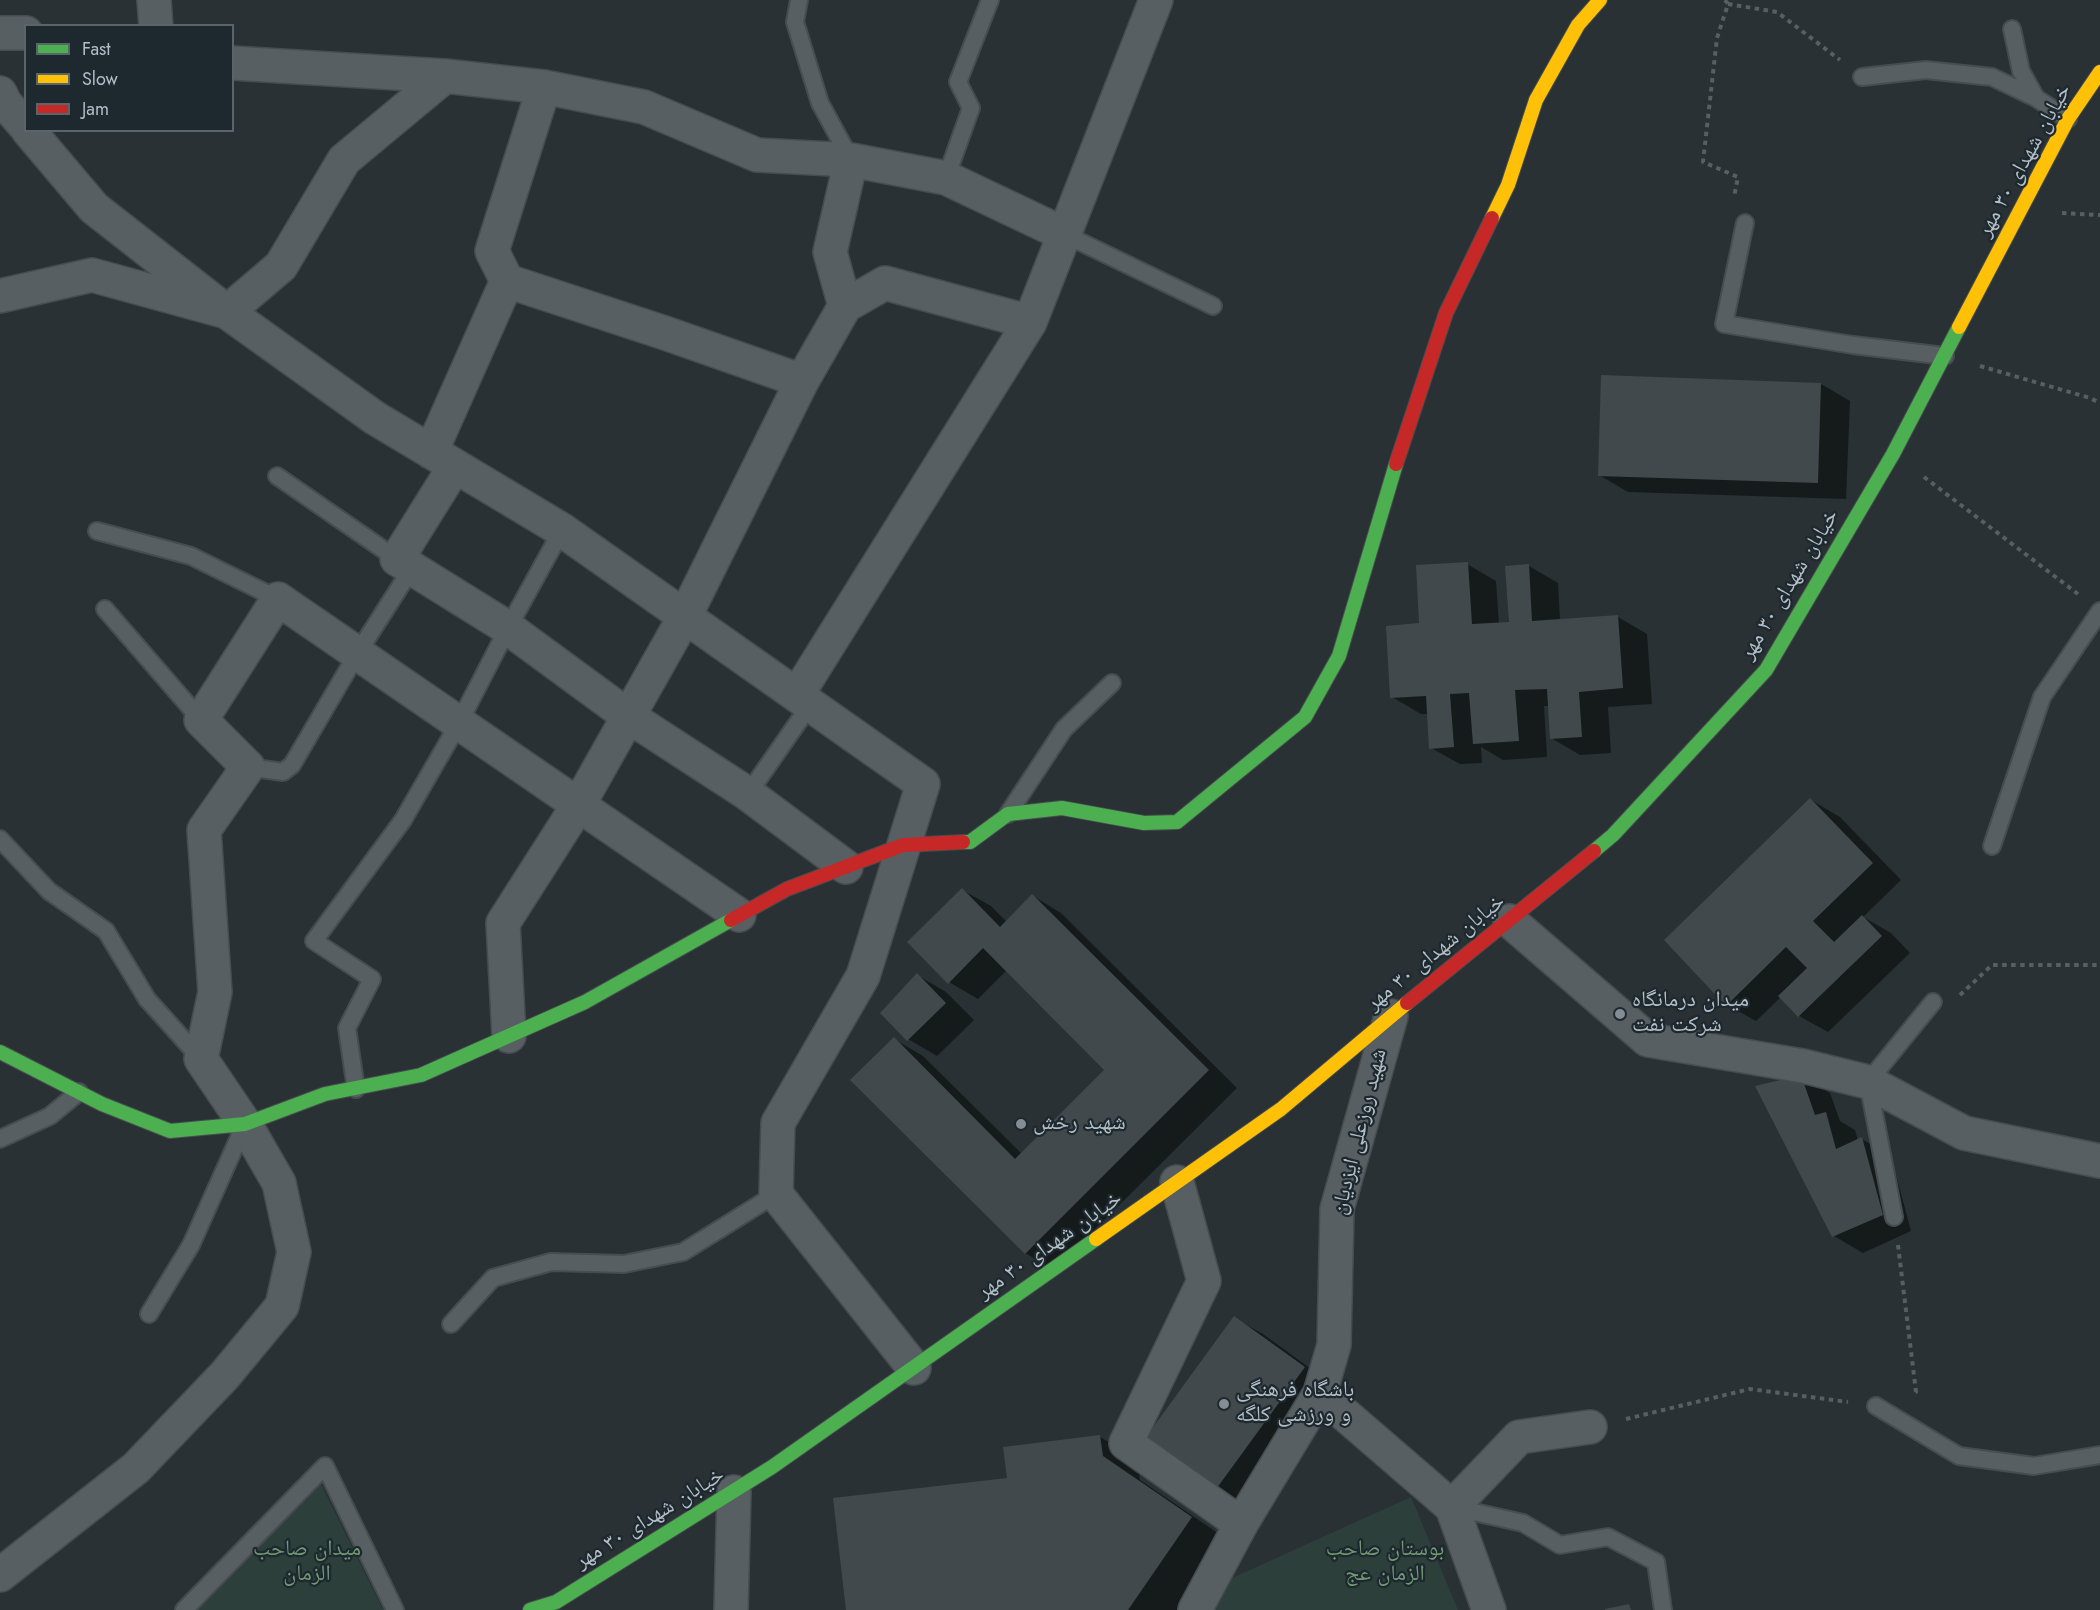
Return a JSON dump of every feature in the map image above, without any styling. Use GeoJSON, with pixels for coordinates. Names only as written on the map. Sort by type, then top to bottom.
{"type":"FeatureCollection","features":[{"type":"Feature","properties":{"kind":"main road"},"geometry":{"type":"LineString","coordinates":[[0,1052],[102,1104],[170,1131],[245,1124],[325,1095],[421,1075],[585,1002],[787,889],[903,846],[970,842],[1008,814],[1062,808],[1144,823],[1177,822],[1305,717],[1339,656],[1383,503],[1446,313],[1508,185],[1536,100],[1578,25],[1600,0]]}},
{"type":"Feature","properties":{"kind":"main road","name":"خیابان شهدای ۳۰ مهر"},"geometry":{"type":"LineString","coordinates":[[530,1610],[556,1602],[772,1467],[1281,1108],[1613,835],[1766,670],[1893,454],[2068,119],[2100,72]]}},
{"type":"Feature","properties":{"kind":"street"},"geometry":{"type":"LineString","coordinates":[[154,0],[156,24]]}},
{"type":"Feature","properties":{"kind":"street"},"geometry":{"type":"LineString","coordinates":[[803,700],[1030,322],[1156,0]]}},
{"type":"Feature","properties":{"kind":"street"},"geometry":{"type":"LineString","coordinates":[[0,33],[24,33]]}},
{"type":"Feature","properties":{"kind":"street"},"geometry":{"type":"LineString","coordinates":[[234,63],[445,76],[544,87],[644,107],[757,155],[851,160],[946,178],[1064,234]]}},
{"type":"Feature","properties":{"kind":"street"},"geometry":{"type":"LineString","coordinates":[[227,312],[281,266],[344,160],[445,76]]}},
{"type":"Feature","properties":{"kind":"street"},"geometry":{"type":"LineString","coordinates":[[544,87],[492,251],[507,281],[801,381]]}},
{"type":"Feature","properties":{"kind":"street"},"geometry":{"type":"LineString","coordinates":[[0,93],[5,103],[24,125]]}},
{"type":"Feature","properties":{"kind":"street"},"geometry":{"type":"LineString","coordinates":[[30,132],[94,208],[227,312],[375,417],[562,530],[923,784],[863,976],[778,1122],[776,1194],[914,1368]]}},
{"type":"Feature","properties":{"kind":"street"},"geometry":{"type":"LineString","coordinates":[[845,306],[830,252],[851,160]]}},
{"type":"Feature","properties":{"kind":"street"},"geometry":{"type":"LineString","coordinates":[[0,296],[92,275],[227,312]]}},
{"type":"Feature","properties":{"kind":"street"},"geometry":{"type":"LineString","coordinates":[[507,281],[405,563],[508,628],[628,716],[748,794],[846,867]]}},
{"type":"Feature","properties":{"kind":"street"},"geometry":{"type":"LineString","coordinates":[[509,1036],[503,923],[579,804],[685,616],[801,381],[845,306],[885,283],[1030,322]]}},
{"type":"Feature","properties":{"kind":"street"},"geometry":{"type":"LineString","coordinates":[[0,1575],[136,1468],[225,1375],[282,1306],[294,1252],[279,1183],[245,1124],[201,1059],[215,992],[204,830],[248,767],[201,720],[278,599],[739,915]]}},
{"type":"Feature","properties":{"kind":"street"},"geometry":{"type":"LineString","coordinates":[[1510,921],[1648,1040],[1803,1066],[1868,1082],[1964,1133],[2100,1161]]}},
{"type":"Feature","properties":{"kind":"street","name":"شهید روزعلی ایزدیان"},"geometry":{"type":"LineString","coordinates":[[1195,1610],[1241,1524],[1320,1392],[1334,1345],[1337,1209],[1391,1016]]}},
{"type":"Feature","properties":{"kind":"street"},"geometry":{"type":"LineString","coordinates":[[1177,1182],[1204,1281],[1126,1443],[1241,1524]]}},
{"type":"Feature","properties":{"kind":"street"},"geometry":{"type":"LineString","coordinates":[[1320,1392],[1452,1507],[1489,1610]]}},
{"type":"Feature","properties":{"kind":"street"},"geometry":{"type":"LineString","coordinates":[[1452,1507],[1519,1437],[1590,1427]]}},
{"type":"Feature","properties":{"kind":"street"},"geometry":{"type":"LineString","coordinates":[[731,1610],[734,1492]]}},
{"type":"Feature","properties":{"kind":"lane"},"geometry":{"type":"LineString","coordinates":[[799,0],[795,22],[820,104],[851,160]]}},
{"type":"Feature","properties":{"kind":"lane"},"geometry":{"type":"LineString","coordinates":[[946,178],[971,108],[958,82],[990,0]]}},
{"type":"Feature","properties":{"kind":"lane"},"geometry":{"type":"LineString","coordinates":[[2012,29],[2021,71],[2036,98]]}},
{"type":"Feature","properties":{"kind":"lane"},"geometry":{"type":"LineString","coordinates":[[1862,77],[1926,70],[1992,77],[2036,98],[2068,119]]}},
{"type":"Feature","properties":{"kind":"lane"},"geometry":{"type":"LineString","coordinates":[[1745,223],[1724,324],[1853,345],[1945,356]]}},
{"type":"Feature","properties":{"kind":"lane"},"geometry":{"type":"LineString","coordinates":[[1064,234],[1213,306]]}},
{"type":"Feature","properties":{"kind":"lane"},"geometry":{"type":"LineString","coordinates":[[248,767],[283,772],[292,765],[357,654],[405,563],[277,476]]}},
{"type":"Feature","properties":{"kind":"lane"},"geometry":{"type":"LineString","coordinates":[[356,1089],[347,1028],[372,979],[314,941],[403,820],[459,723],[562,530]]}},
{"type":"Feature","properties":{"kind":"lane"},"geometry":{"type":"LineString","coordinates":[[97,531],[191,556],[278,599]]}},
{"type":"Feature","properties":{"kind":"lane"},"geometry":{"type":"LineString","coordinates":[[105,609],[201,720]]}},
{"type":"Feature","properties":{"kind":"lane"},"geometry":{"type":"LineString","coordinates":[[1992,846],[2042,697],[2100,611]]}},
{"type":"Feature","properties":{"kind":"lane"},"geometry":{"type":"LineString","coordinates":[[1008,814],[1064,729],[1112,683]]}},
{"type":"Feature","properties":{"kind":"lane"},"geometry":{"type":"LineString","coordinates":[[748,794],[803,700]]}},
{"type":"Feature","properties":{"kind":"lane"},"geometry":{"type":"LineString","coordinates":[[0,839],[49,891],[106,931],[147,999],[201,1059]]}},
{"type":"Feature","properties":{"kind":"lane"},"geometry":{"type":"LineString","coordinates":[[1894,1217],[1868,1082],[1932,1002]]}},
{"type":"Feature","properties":{"kind":"lane"},"geometry":{"type":"LineString","coordinates":[[0,1139],[50,1116],[79,1092]]}},
{"type":"Feature","properties":{"kind":"lane"},"geometry":{"type":"LineString","coordinates":[[148,1314],[191,1245],[245,1124]]}},
{"type":"Feature","properties":{"kind":"lane"},"geometry":{"type":"LineString","coordinates":[[451,1324],[493,1278],[551,1262],[624,1264],[683,1252],[776,1194]]}},
{"type":"Feature","properties":{"kind":"lane"},"geometry":{"type":"LineString","coordinates":[[1876,1406],[1959,1456],[2034,1466],[2100,1455]]}},
{"type":"Feature","properties":{"kind":"lane"},"geometry":{"type":"LineString","coordinates":[[184,1610],[326,1466],[395,1610]]}},
{"type":"Feature","properties":{"kind":"lane"},"geometry":{"type":"LineString","coordinates":[[1452,1507],[1523,1523],[1560,1545],[1608,1537],[1656,1562],[1663,1610]]}},
{"type":"Feature","properties":{"kind":"path"},"geometry":{"type":"LineString","coordinates":[[1745,223],[1731,215],[1738,177],[1703,162],[1717,38],[1726,2],[1777,12],[1862,77]]}},
{"type":"Feature","properties":{"kind":"path"},"geometry":{"type":"LineString","coordinates":[[1945,356],[2090,398],[2100,403]]}},
{"type":"Feature","properties":{"kind":"path"},"geometry":{"type":"LineString","coordinates":[[1893,454],[2081,596]]}},
{"type":"Feature","properties":{"kind":"path"},"geometry":{"type":"LineString","coordinates":[[1932,1002],[1959,995],[1992,965],[2100,965]]}},
{"type":"Feature","properties":{"kind":"path"},"geometry":{"type":"LineString","coordinates":[[1590,1427],[1750,1389],[1876,1406],[1916,1392],[1894,1217]]}},
{"type":"Feature","properties":{"kind":"green space","name":"میدان صاحب الزمان"},"geometry":{"type":"Polygon","coordinates":[[[320,1482],[383,1610],[194,1610],[320,1482]]]}},
{"type":"Feature","properties":{"kind":"green space","name":"بوستان صاحب الزمان عج"},"geometry":{"type":"Polygon","coordinates":[[[1411,1497],[1458,1610],[1208,1610],[1230,1579],[1411,1497]]]}},
{"type":"Feature","properties":{"kind":"building"},"geometry":{"type":"Polygon","coordinates":[[[1601,375],[1821,383],[1818,483],[1598,476],[1601,375]]]}},
{"type":"Feature","properties":{"kind":"building"},"geometry":{"type":"Polygon","coordinates":[[[1468,562],[1472,624],[1509,622],[1505,566],[1529,564],[1532,621],[1618,615],[1623,688],[1579,692],[1582,737],[1550,739],[1547,689],[1515,690],[1519,741],[1473,744],[1469,693],[1450,694],[1454,747],[1429,749],[1426,696],[1390,698],[1386,626],[1419,623],[1416,565],[1468,562]]]}},
{"type":"Feature","properties":{"kind":"building"},"geometry":{"type":"Polygon","coordinates":[[[1810,798],[1873,863],[1813,921],[1834,942],[1862,915],[1882,936],[1798,1017],[1778,996],[1807,968],[1786,947],[1726,1006],[1664,940],[1810,798]]]}},
{"type":"Feature","properties":{"kind":"building"},"geometry":{"type":"Polygon","coordinates":[[[962,888],[1000,927],[1032,894],[1209,1070],[1025,1254],[850,1080],[894,1037],[1015,1159],[1104,1070],[983,948],[948,984],[907,942],[962,888]]]}},
{"type":"Feature","properties":{"kind":"building"},"geometry":{"type":"Polygon","coordinates":[[[917,973],[946,1003],[907,1041],[880,1013],[917,973]]]}},
{"type":"Feature","properties":{"kind":"building"},"geometry":{"type":"Polygon","coordinates":[[[1801,1075],[1815,1115],[1826,1112],[1836,1149],[1862,1137],[1883,1215],[1832,1237],[1755,1086],[1801,1075]]]}},
{"type":"Feature","properties":{"kind":"building","name":"باشگاه فرهنگی و ورزشی کلگه"},"geometry":{"type":"Polygon","coordinates":[[[1234,1316],[1305,1367],[1214,1492],[1143,1441],[1234,1316]]]}},
{"type":"Feature","properties":{"kind":"building"},"geometry":{"type":"Polygon","coordinates":[[[1100,1435],[1103,1456],[1192,1517],[1128,1610],[846,1610],[833,1498],[1007,1478],[1003,1447],[1100,1435]]]}},
{"type":"Feature","properties":{"kind":"building"},"geometry":{"type":"Polygon","coordinates":[[[1629,1604],[1631,1610],[1605,1610],[1605,1609],[1629,1604]]]}},
{"type":"Feature","properties":{"kind":"traffic: fast"},"geometry":{"type":"LineString","coordinates":[[1594,851],[1613,835],[1766,670],[1893,454],[1959,327]]}},
{"type":"Feature","properties":{"kind":"traffic: fast"},"geometry":{"type":"LineString","coordinates":[[963,842],[970,842],[1008,814],[1062,808],[1144,823],[1177,822],[1305,717],[1339,656],[1396,464]]}},
{"type":"Feature","properties":{"kind":"traffic: fast"},"geometry":{"type":"LineString","coordinates":[[0,1052],[102,1104],[170,1131],[245,1124],[325,1094],[421,1075],[585,1002],[731,920]]}},
{"type":"Feature","properties":{"kind":"traffic: fast"},"geometry":{"type":"LineString","coordinates":[[530,1610],[556,1602],[772,1467],[1096,1239]]}},
{"type":"Feature","properties":{"kind":"traffic: slow"},"geometry":{"type":"LineString","coordinates":[[1492,218],[1508,185],[1536,100],[1578,25],[1600,0]]}},
{"type":"Feature","properties":{"kind":"traffic: slow"},"geometry":{"type":"LineString","coordinates":[[1959,327],[2068,119],[2100,72]]}},
{"type":"Feature","properties":{"kind":"traffic: slow"},"geometry":{"type":"LineString","coordinates":[[1096,1239],[1281,1109],[1407,1003]]}},
{"type":"Feature","properties":{"kind":"traffic: jam"},"geometry":{"type":"LineString","coordinates":[[1396,464],[1446,313],[1492,218]]}},
{"type":"Feature","properties":{"kind":"traffic: jam"},"geometry":{"type":"LineString","coordinates":[[731,920],[787,889],[903,845],[963,842]]}},
{"type":"Feature","properties":{"kind":"traffic: jam"},"geometry":{"type":"LineString","coordinates":[[1407,1003],[1594,851]]}},
{"type":"Feature","properties":{"kind":"place","name":"میدان درمانگاه شرکت نفت"},"geometry":{"type":"Point","coordinates":[1620,1014]}},
{"type":"Feature","properties":{"kind":"place","name":"شهید رخش"},"geometry":{"type":"Point","coordinates":[1021,1124]}},
{"type":"Feature","properties":{"kind":"place","name":"باشگاه فرهنگی و ورزشی کلگه"},"geometry":{"type":"Point","coordinates":[1224,1404]}}]}
